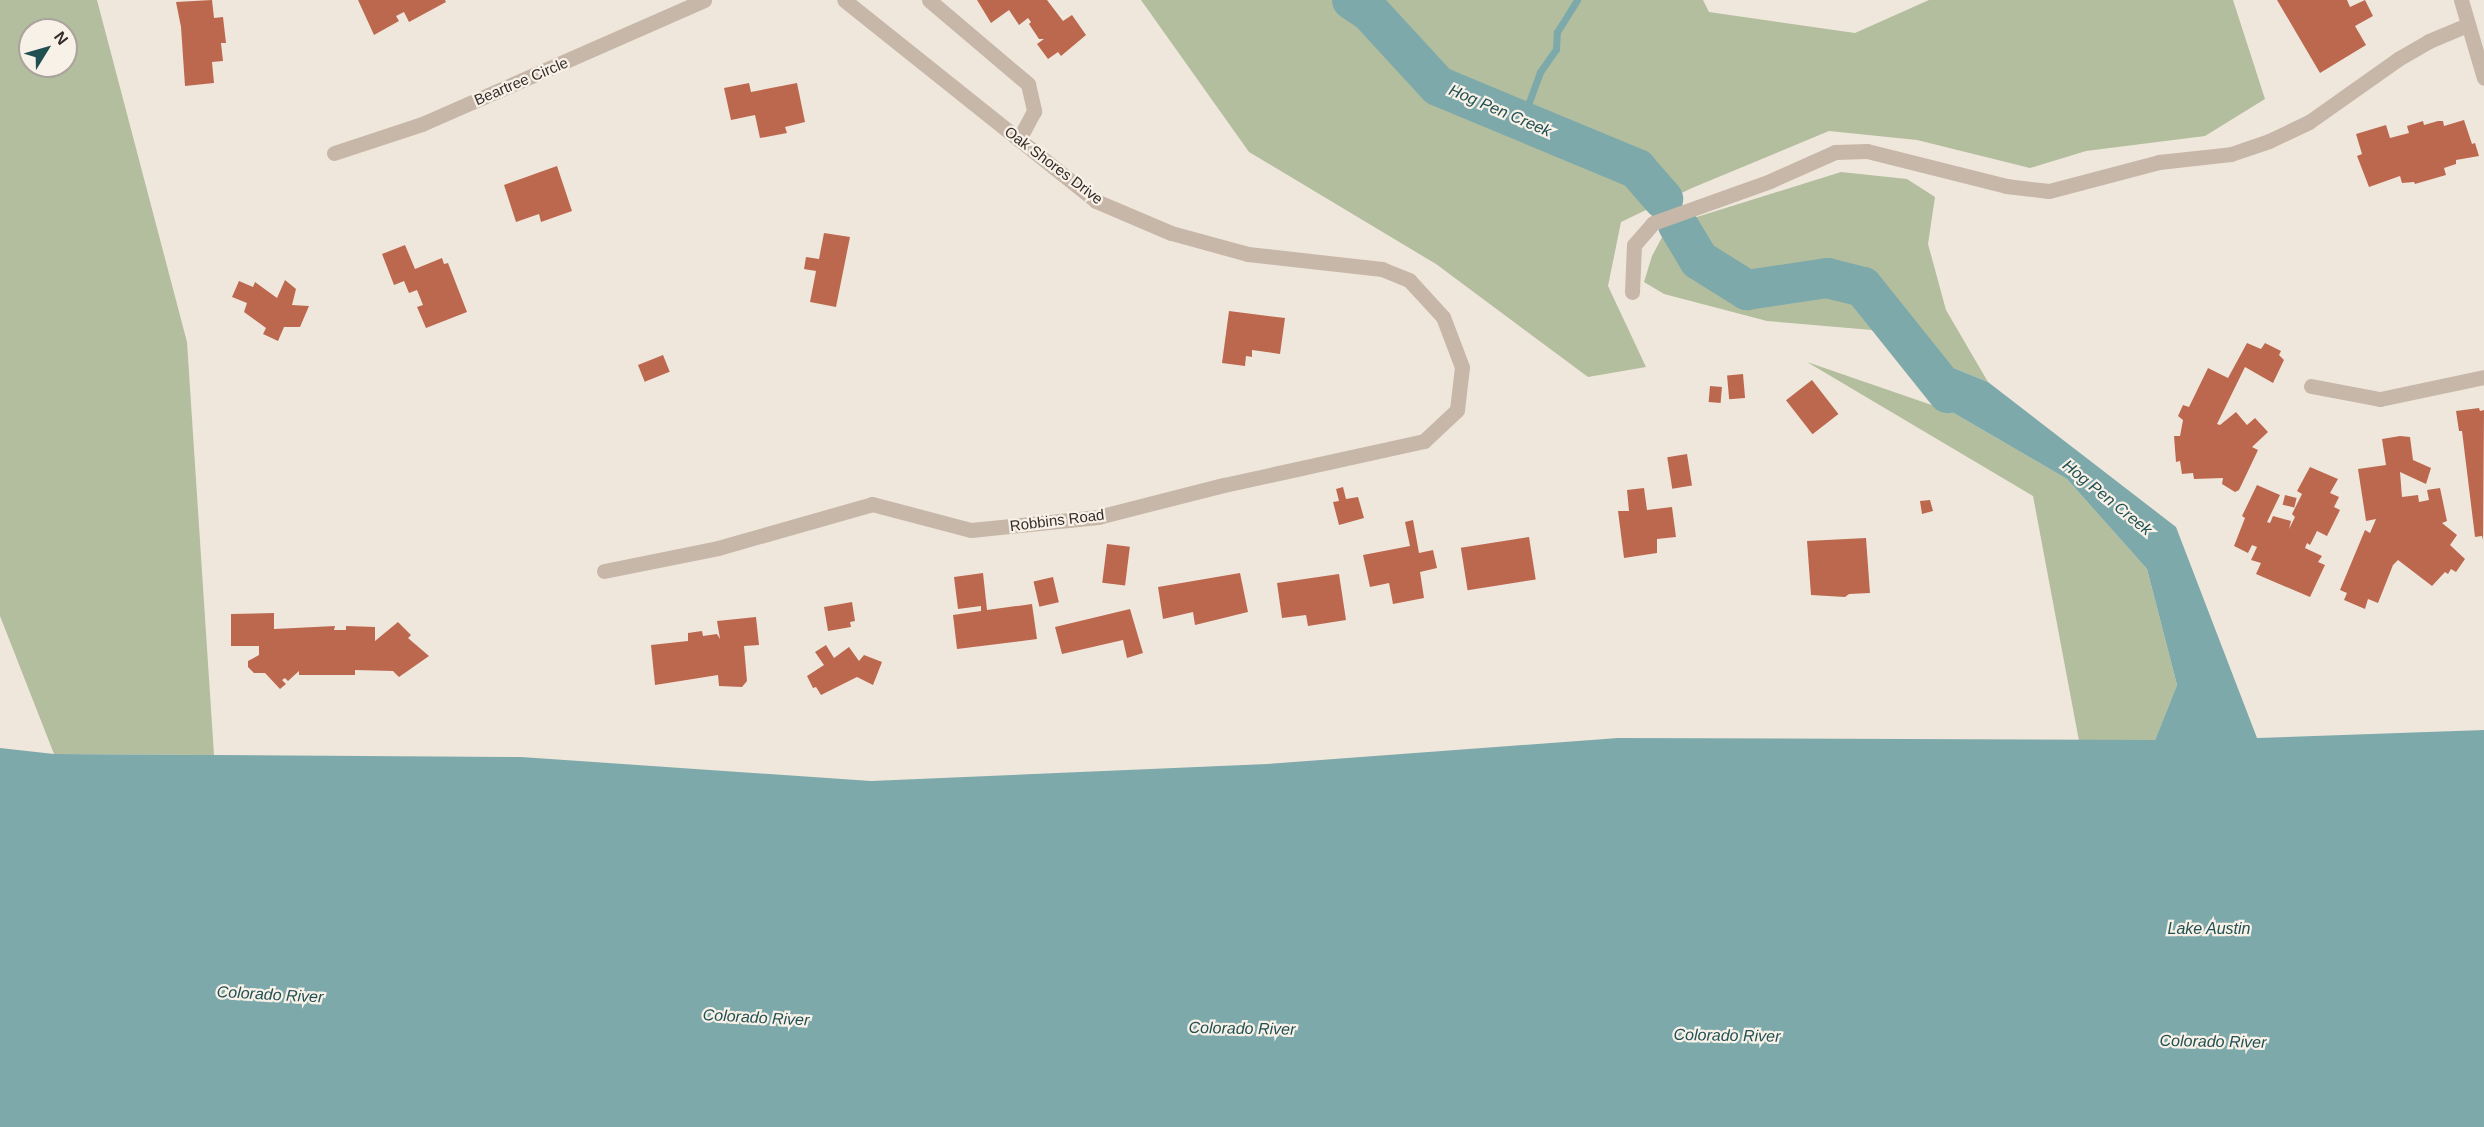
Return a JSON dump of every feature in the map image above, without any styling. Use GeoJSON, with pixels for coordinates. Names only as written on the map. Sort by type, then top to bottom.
{"type":"FeatureCollection","features":[{"type":"Feature","properties":{"kind":"street","name":"Beartree Circle"},"geometry":{"type":"LineString","coordinates":[[334,153],[423,124],[704,0]]}},
{"type":"Feature","properties":{"kind":"street","name":"Oak Shores Drive"},"geometry":{"type":"LineString","coordinates":[[844,0],[1096,201],[1170,233],[1248,254],[1382,268],[1409,280],[1443,317],[1462,367]]}},
{"type":"Feature","properties":{"kind":"street"},"geometry":{"type":"LineString","coordinates":[[929,0],[1028,84],[1034,111],[1019,139]]}},
{"type":"Feature","properties":{"kind":"street"},"geometry":{"type":"LineString","coordinates":[[2461,0],[2484,78]]}},
{"type":"Feature","properties":{"kind":"street"},"geometry":{"type":"LineString","coordinates":[[1632,292],[1634,245],[1653,223],[1770,181],[1835,152],[1867,151],[2006,186],[2049,191],[2159,162],[2231,154],[2269,141],[2309,122],[2414,50],[2468,25]]}},
{"type":"Feature","properties":{"kind":"street","name":"Robbins Road"},"geometry":{"type":"LineString","coordinates":[[604,571],[718,548],[872,504],[971,530],[1098,517],[1224,485],[1424,441],[1457,410],[1462,367]]}},
{"type":"Feature","properties":{"kind":"street"},"geometry":{"type":"LineString","coordinates":[[2311,386],[2380,399],[2484,377]]}},
{"type":"Feature","properties":{"kind":"green space"},"geometry":{"type":"Polygon","coordinates":[[[0,0],[97,0],[187,342],[214,755],[54,754],[0,616],[0,0]]]}},
{"type":"Feature","properties":{"kind":"green space"},"geometry":{"type":"Polygon","coordinates":[[[1141,0],[1703,0],[1709,12],[1855,33],[1929,0],[2233,0],[2265,99],[2205,136],[2086,151],[2030,168],[1917,140],[1829,131],[1692,188],[1621,222],[1608,286],[1646,367],[1588,377],[1436,264],[1249,152],[1141,0]]]}},
{"type":"Feature","properties":{"kind":"green space"},"geometry":{"type":"Polygon","coordinates":[[[1841,172],[1907,179],[1935,197],[1928,244],[1946,310],[1988,382],[1902,347],[1872,330],[1767,321],[1664,294],[1644,282],[1652,256],[1668,226],[1841,172]]]}},
{"type":"Feature","properties":{"kind":"green space"},"geometry":{"type":"Polygon","coordinates":[[[1807,362],[1952,412],[2067,479],[2147,569],[2177,685],[2155,740],[2079,741],[2033,496],[1807,362]]]}},
{"type":"Feature","properties":{"kind":"water","name":"Lake Austin"},"geometry":{"type":"Polygon","coordinates":[[[1902,347],[1988,382],[2176,527],[2257,738],[2484,730],[2484,1127],[0,1127],[0,748],[54,754],[521,757],[871,781],[1267,764],[1618,738],[2155,740],[2177,685],[2147,569],[2067,479],[1952,412],[1902,347]]]}},
{"type":"Feature","properties":{"kind":"building"},"geometry":{"type":"Polygon","coordinates":[[[212,0],[214,18],[223,17],[226,43],[221,43],[223,61],[212,62],[214,83],[185,86],[181,27],[176,2],[212,0]]]}},
{"type":"Feature","properties":{"kind":"building"},"geometry":{"type":"Polygon","coordinates":[[[358,0],[445,0],[446,2],[409,22],[404,12],[396,16],[399,21],[374,35],[358,0]]]}},
{"type":"Feature","properties":{"kind":"building"},"geometry":{"type":"Polygon","coordinates":[[[977,0],[1047,0],[1063,21],[1072,15],[1086,35],[1061,56],[1058,52],[1048,59],[1037,44],[1044,39],[1039,39],[1029,24],[1031,22],[1028,18],[1019,25],[1009,10],[991,23],[977,0]]]}},
{"type":"Feature","properties":{"kind":"building"},"geometry":{"type":"Polygon","coordinates":[[[2277,0],[2347,0],[2350,7],[2365,0],[2373,16],[2355,26],[2366,45],[2320,73],[2277,0]]]}},
{"type":"Feature","properties":{"kind":"building"},"geometry":{"type":"Polygon","coordinates":[[[749,83],[751,92],[797,83],[805,122],[785,127],[787,133],[760,138],[755,115],[731,120],[724,88],[749,83]]]}},
{"type":"Feature","properties":{"kind":"building"},"geometry":{"type":"Polygon","coordinates":[[[2464,120],[2472,144],[2475,143],[2479,156],[2456,160],[2456,164],[2444,168],[2446,175],[2415,184],[2414,182],[2402,183],[2400,176],[2369,187],[2357,156],[2362,154],[2356,134],[2386,125],[2390,138],[2409,133],[2407,126],[2423,121],[2424,125],[2443,121],[2444,126],[2464,120]]]}},
{"type":"Feature","properties":{"kind":"building"},"geometry":{"type":"Polygon","coordinates":[[[557,166],[572,211],[541,222],[539,214],[516,222],[504,185],[557,166]]]}},
{"type":"Feature","properties":{"kind":"building"},"geometry":{"type":"Polygon","coordinates":[[[824,233],[850,237],[836,307],[810,302],[816,271],[804,269],[806,257],[819,259],[824,233]]]}},
{"type":"Feature","properties":{"kind":"building"},"geometry":{"type":"Polygon","coordinates":[[[405,245],[415,269],[442,258],[444,264],[448,263],[467,312],[426,328],[417,307],[423,305],[417,290],[409,293],[404,281],[394,285],[382,254],[405,245]]]}},
{"type":"Feature","properties":{"kind":"building"},"geometry":{"type":"Polygon","coordinates":[[[285,280],[296,289],[292,305],[309,306],[300,327],[284,327],[278,341],[263,334],[266,328],[244,312],[247,303],[232,297],[239,281],[253,287],[255,282],[277,298],[285,280]]]}},
{"type":"Feature","properties":{"kind":"building"},"geometry":{"type":"Polygon","coordinates":[[[1229,311],[1285,318],[1280,354],[1252,350],[1252,357],[1246,356],[1245,366],[1222,363],[1229,311]]]}},
{"type":"Feature","properties":{"kind":"building"},"geometry":{"type":"Polygon","coordinates":[[[2247,343],[2261,349],[2265,343],[2281,351],[2279,355],[2284,360],[2273,383],[2245,367],[2217,424],[2220,425],[2236,412],[2247,425],[2255,418],[2268,432],[2252,447],[2258,450],[2239,490],[2235,492],[2222,484],[2223,478],[2194,479],[2193,473],[2182,474],[2180,461],[2176,462],[2174,436],[2180,436],[2183,420],[2178,416],[2183,405],[2189,407],[2208,368],[2228,378],[2247,343]]]}},
{"type":"Feature","properties":{"kind":"building"},"geometry":{"type":"Polygon","coordinates":[[[663,355],[670,372],[645,382],[638,365],[663,355]]]}},
{"type":"Feature","properties":{"kind":"building"},"geometry":{"type":"Polygon","coordinates":[[[1743,374],[1745,398],[1729,399],[1727,375],[1743,374]]]}},
{"type":"Feature","properties":{"kind":"building"},"geometry":{"type":"Polygon","coordinates":[[[1812,380],[1838,414],[1812,434],[1786,400],[1812,380]]]}},
{"type":"Feature","properties":{"kind":"building"},"geometry":{"type":"Polygon","coordinates":[[[1710,386],[1722,387],[1721,403],[1709,402],[1710,386]]]}},
{"type":"Feature","properties":{"kind":"building"},"geometry":{"type":"Polygon","coordinates":[[[2479,408],[2480,411],[2484,410],[2483,540],[2482,536],[2475,537],[2462,431],[2459,431],[2456,411],[2479,408]]]}},
{"type":"Feature","properties":{"kind":"building"},"geometry":{"type":"Polygon","coordinates":[[[2410,437],[2413,460],[2431,468],[2426,484],[2400,472],[2402,497],[2418,495],[2419,502],[2429,500],[2427,490],[2440,488],[2447,521],[2442,523],[2457,535],[2450,545],[2465,559],[2456,572],[2451,569],[2448,574],[2445,572],[2432,586],[2398,560],[2393,565],[2378,603],[2368,599],[2365,609],[2344,600],[2347,593],[2340,590],[2365,530],[2370,533],[2376,519],[2366,521],[2358,469],[2386,465],[2382,439],[2410,437]]]}},
{"type":"Feature","properties":{"kind":"building"},"geometry":{"type":"Polygon","coordinates":[[[1687,454],[1692,486],[1672,489],[1667,457],[1687,454]]]}},
{"type":"Feature","properties":{"kind":"building"},"geometry":{"type":"Polygon","coordinates":[[[2310,467],[2338,479],[2330,493],[2339,497],[2334,507],[2340,510],[2327,536],[2317,531],[2310,545],[2307,543],[2305,548],[2322,556],[2318,562],[2325,565],[2310,597],[2256,574],[2261,563],[2251,560],[2257,547],[2252,545],[2248,553],[2234,546],[2245,518],[2242,516],[2257,485],[2280,495],[2267,522],[2270,523],[2273,516],[2291,521],[2289,529],[2295,517],[2292,514],[2302,494],[2297,491],[2310,467]]]}},
{"type":"Feature","properties":{"kind":"building"},"geometry":{"type":"Polygon","coordinates":[[[1343,487],[1346,499],[1358,497],[1364,518],[1339,525],[1333,502],[1339,501],[1336,489],[1343,487]]]}},
{"type":"Feature","properties":{"kind":"building"},"geometry":{"type":"Polygon","coordinates":[[[1644,488],[1647,510],[1672,507],[1676,537],[1657,539],[1657,553],[1624,558],[1618,511],[1629,511],[1627,490],[1644,488]]]}},
{"type":"Feature","properties":{"kind":"building"},"geometry":{"type":"Polygon","coordinates":[[[2285,495],[2297,498],[2294,508],[2283,505],[2285,495]]]}},
{"type":"Feature","properties":{"kind":"building"},"geometry":{"type":"Polygon","coordinates":[[[1930,500],[1933,511],[1922,514],[1920,501],[1930,500]]]}},
{"type":"Feature","properties":{"kind":"building"},"geometry":{"type":"Polygon","coordinates":[[[1413,520],[1419,553],[1433,550],[1437,568],[1420,572],[1424,598],[1393,604],[1389,583],[1370,587],[1363,555],[1410,546],[1405,522],[1413,520]]]}},
{"type":"Feature","properties":{"kind":"building"},"geometry":{"type":"Polygon","coordinates":[[[1529,537],[1536,579],[1468,590],[1461,548],[1529,537]]]}},
{"type":"Feature","properties":{"kind":"building"},"geometry":{"type":"Polygon","coordinates":[[[1866,538],[1870,593],[1849,594],[1845,597],[1811,595],[1807,541],[1866,538]]]}},
{"type":"Feature","properties":{"kind":"building"},"geometry":{"type":"Polygon","coordinates":[[[1107,544],[1130,547],[1125,586],[1102,583],[1107,544]]]}},
{"type":"Feature","properties":{"kind":"building"},"geometry":{"type":"Polygon","coordinates":[[[983,573],[987,610],[1032,604],[1037,639],[957,649],[953,615],[981,611],[981,606],[958,609],[954,577],[983,573]]]}},
{"type":"Feature","properties":{"kind":"building"},"geometry":{"type":"Polygon","coordinates":[[[1240,573],[1248,612],[1195,625],[1193,612],[1163,619],[1158,587],[1240,573]]]}},
{"type":"Feature","properties":{"kind":"building"},"geometry":{"type":"Polygon","coordinates":[[[1339,574],[1346,620],[1308,626],[1306,615],[1282,618],[1277,583],[1339,574]]]}},
{"type":"Feature","properties":{"kind":"building"},"geometry":{"type":"Polygon","coordinates":[[[1053,577],[1059,602],[1039,607],[1034,581],[1053,577]]]}},
{"type":"Feature","properties":{"kind":"building"},"geometry":{"type":"Polygon","coordinates":[[[852,602],[855,621],[850,622],[851,627],[828,631],[824,607],[852,602]]]}},
{"type":"Feature","properties":{"kind":"building"},"geometry":{"type":"Polygon","coordinates":[[[1130,609],[1143,653],[1127,658],[1123,640],[1062,654],[1055,627],[1130,609]]]}},
{"type":"Feature","properties":{"kind":"building"},"geometry":{"type":"Polygon","coordinates":[[[274,613],[274,629],[335,626],[334,630],[346,630],[346,626],[375,627],[375,641],[398,622],[411,635],[408,638],[429,656],[399,677],[393,671],[355,670],[355,675],[299,675],[299,671],[288,681],[285,678],[282,680],[286,684],[280,689],[265,673],[254,673],[248,667],[248,661],[259,655],[259,646],[231,646],[231,614],[274,613]]]}},
{"type":"Feature","properties":{"kind":"building"},"geometry":{"type":"Polygon","coordinates":[[[756,617],[759,645],[744,646],[747,681],[742,687],[719,686],[718,675],[655,685],[651,645],[688,641],[688,633],[702,631],[703,636],[717,634],[720,639],[717,621],[756,617]]]}},
{"type":"Feature","properties":{"kind":"building"},"geometry":{"type":"Polygon","coordinates":[[[826,645],[834,658],[849,647],[859,661],[864,655],[882,662],[873,685],[857,677],[821,695],[816,687],[813,688],[807,676],[824,665],[815,652],[826,645]]]}},
{"type":"Feature","properties":{"kind":"waterway","name":"Hog Pen Creek"},"geometry":{"type":"LineString","coordinates":[[1352,0],[1369,11],[1438,86],[1637,169],[1663,199]]}},
{"type":"Feature","properties":{"kind":"waterway"},"geometry":{"type":"LineString","coordinates":[[1522,121],[1540,72],[1556,49],[1557,32],[1577,0]]}},
{"type":"Feature","properties":{"kind":"waterway","name":"Hog Pen Creek"},"geometry":{"type":"LineString","coordinates":[[1678,225],[1699,260],[1747,290],[1827,278],[1863,287],[1948,393]]}},
{"type":"Feature","properties":{"kind":"water label","name":"Colorado River"},"geometry":{"type":"Point","coordinates":[270,995]}},
{"type":"Feature","properties":{"kind":"water label","name":"Colorado River"},"geometry":{"type":"Point","coordinates":[756,1018]}},
{"type":"Feature","properties":{"kind":"water label","name":"Colorado River"},"geometry":{"type":"Point","coordinates":[1242,1029]}},
{"type":"Feature","properties":{"kind":"water label","name":"Colorado River"},"geometry":{"type":"Point","coordinates":[1727,1036]}},
{"type":"Feature","properties":{"kind":"water label","name":"Colorado River"},"geometry":{"type":"Point","coordinates":[2213,1042]}}]}
